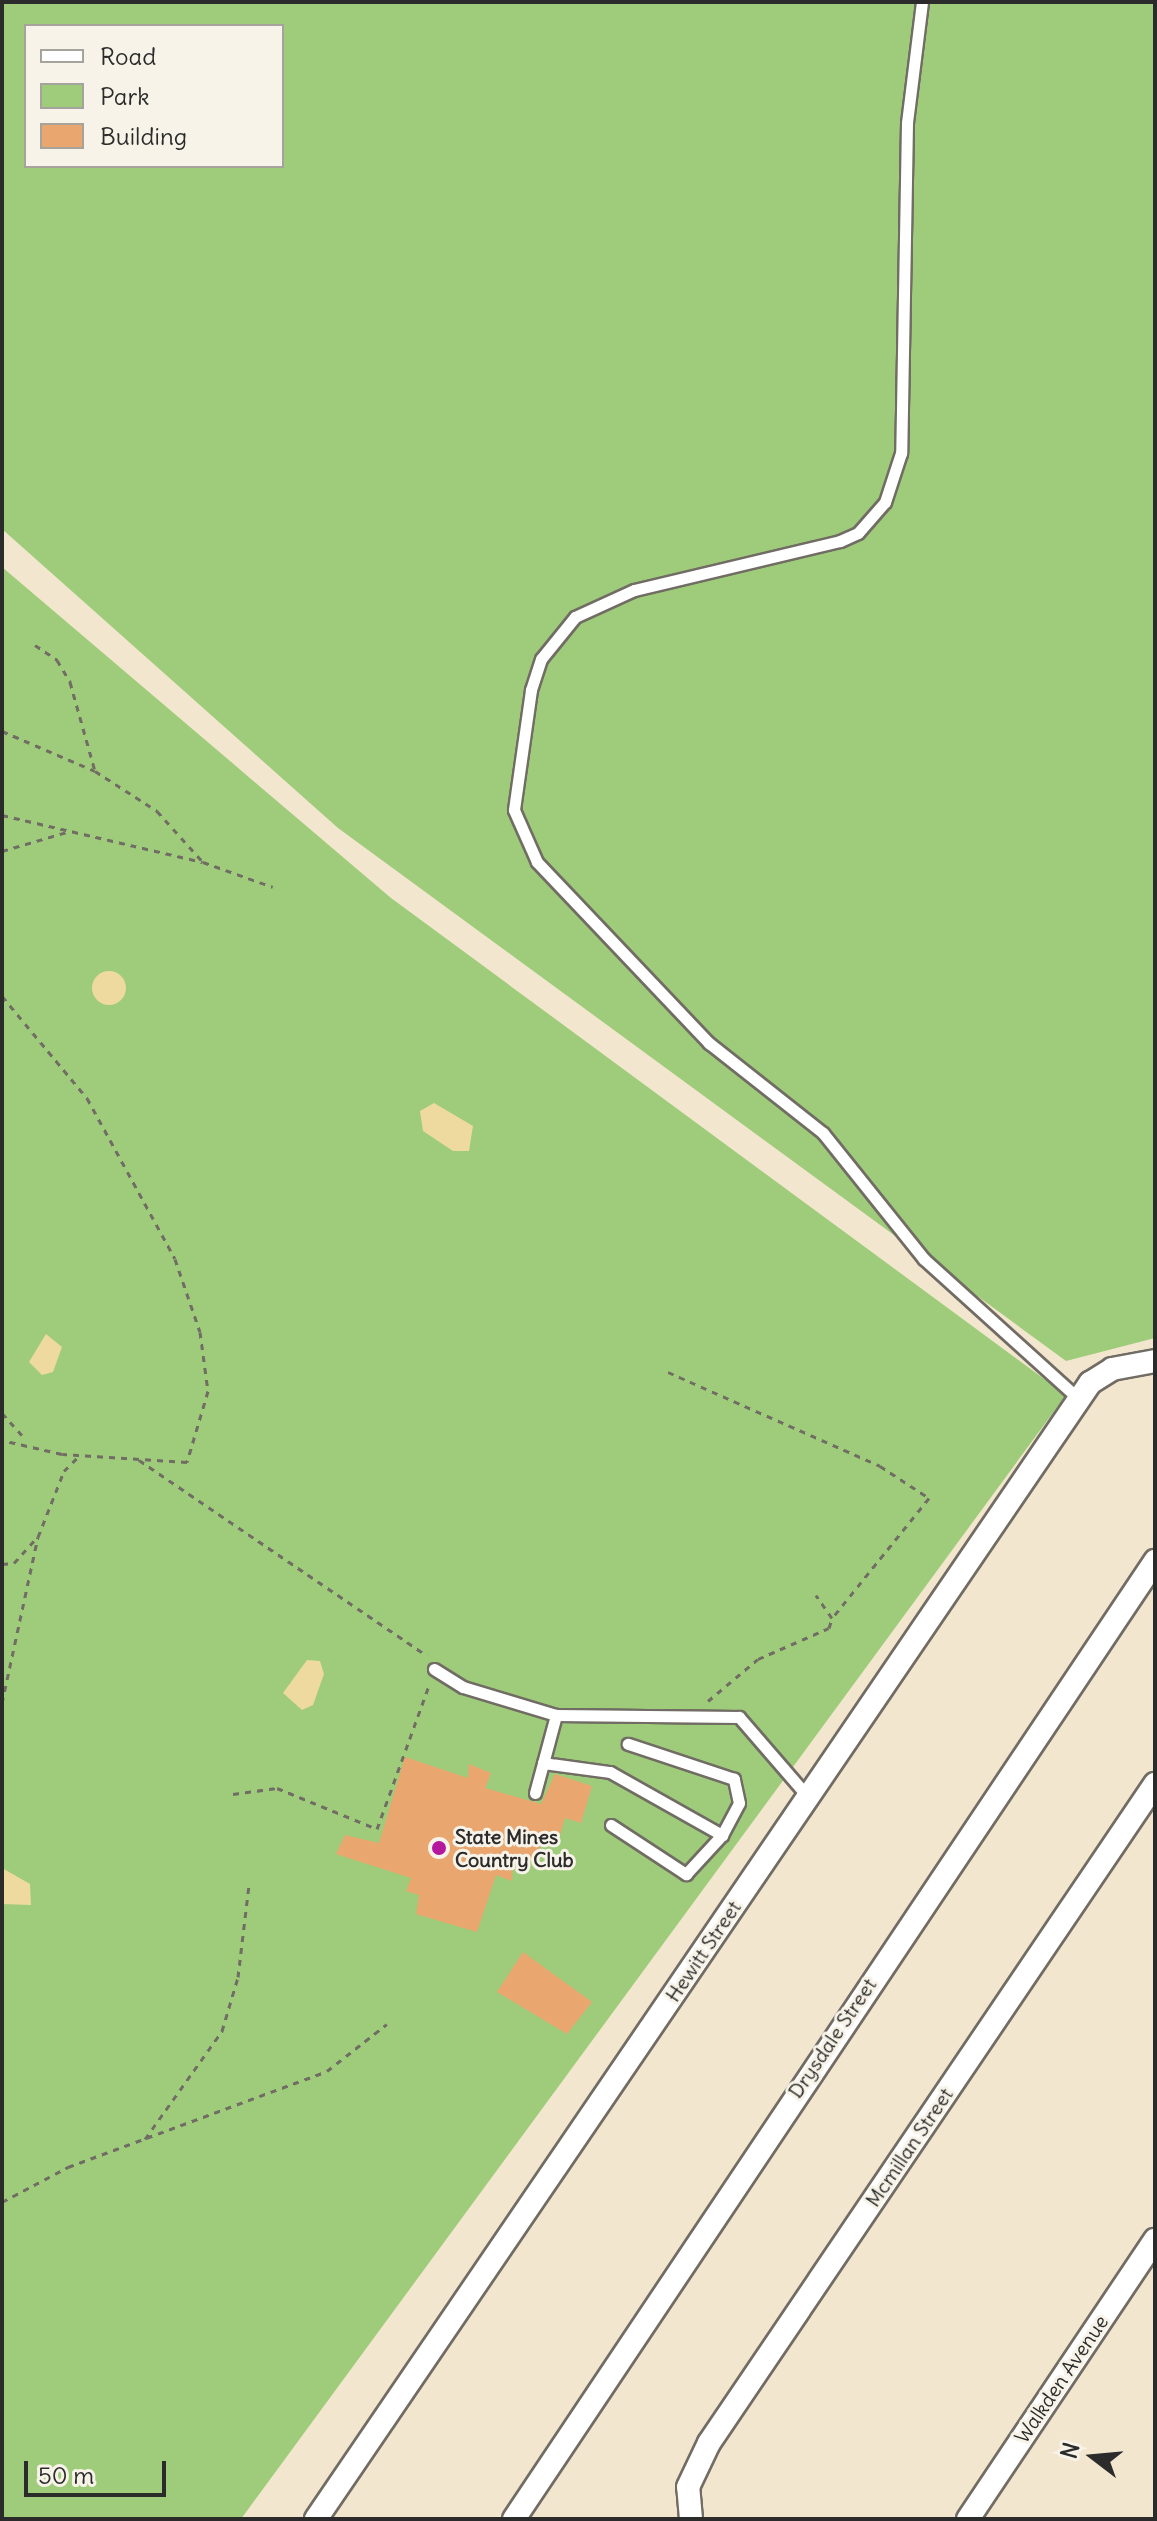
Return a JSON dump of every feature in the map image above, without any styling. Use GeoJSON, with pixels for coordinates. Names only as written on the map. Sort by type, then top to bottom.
{"type":"FeatureCollection","features":[{"type":"Feature","properties":{"kind":"street"},"geometry":{"type":"LineString","coordinates":[[1084,1391],[1112,1369],[1155,1361]]}},
{"type":"Feature","properties":{"kind":"street","name":"Hewitt Street"},"geometry":{"type":"LineString","coordinates":[[316,2519],[1084,1391]]}},
{"type":"Feature","properties":{"kind":"street","name":"Drysdale Street"},"geometry":{"type":"LineString","coordinates":[[514,2519],[1155,1561]]}},
{"type":"Feature","properties":{"kind":"street","name":"Mcmillan Street"},"geometry":{"type":"LineString","coordinates":[[691,2519],[688,2487],[709,2443],[1155,1784]]}},
{"type":"Feature","properties":{"kind":"street","name":"Walkden Avenue"},"geometry":{"type":"LineString","coordinates":[[968,2519],[1155,2240]]}},
{"type":"Feature","properties":{"kind":"lane"},"geometry":{"type":"LineString","coordinates":[[922,2],[907,123],[901,453],[885,502],[858,533],[840,541],[634,590],[575,617],[541,659],[531,690],[514,810],[537,862],[709,1043],[823,1133],[924,1259],[1084,1391]]}},
{"type":"Feature","properties":{"kind":"lane"},"geometry":{"type":"LineString","coordinates":[[434,1669],[463,1687],[556,1715],[718,1712],[755,1728],[808,1797]]}},
{"type":"Feature","properties":{"kind":"lane"},"geometry":{"type":"LineString","coordinates":[[535,1793],[556,1715]]}},
{"type":"Feature","properties":{"kind":"lane"},"geometry":{"type":"LineString","coordinates":[[611,1825],[686,1874],[722,1835],[739,1803],[734,1779],[628,1744]]}},
{"type":"Feature","properties":{"kind":"lane"},"geometry":{"type":"LineString","coordinates":[[543,1763],[610,1772],[722,1835]]}},
{"type":"Feature","properties":{"kind":"path"},"geometry":{"type":"LineString","coordinates":[[35,645],[57,660],[70,682],[95,771]]}},
{"type":"Feature","properties":{"kind":"path"},"geometry":{"type":"LineString","coordinates":[[2,731],[95,771],[157,811],[203,862]]}},
{"type":"Feature","properties":{"kind":"path"},"geometry":{"type":"LineString","coordinates":[[2,815],[203,862],[273,887]]}},
{"type":"Feature","properties":{"kind":"path"},"geometry":{"type":"LineString","coordinates":[[2,851],[71,831]]}},
{"type":"Feature","properties":{"kind":"path"},"geometry":{"type":"LineString","coordinates":[[2,996],[87,1098],[175,1259],[200,1332],[208,1391],[194,1451],[187,1462],[79,1456],[26,1440],[2,1440]]}},
{"type":"Feature","properties":{"kind":"path"},"geometry":{"type":"LineString","coordinates":[[668,1372],[880,1466],[929,1498],[832,1618],[809,1640],[758,1659],[692,1714]]}},
{"type":"Feature","properties":{"kind":"path"},"geometry":{"type":"LineString","coordinates":[[2,1413],[26,1440]]}},
{"type":"Feature","properties":{"kind":"path"},"geometry":{"type":"LineString","coordinates":[[2,1703],[38,1538],[64,1471],[79,1456]]}},
{"type":"Feature","properties":{"kind":"path"},"geometry":{"type":"LineString","coordinates":[[139,1460],[299,1564],[434,1669],[377,1829],[277,1788],[233,1794]]}},
{"type":"Feature","properties":{"kind":"path"},"geometry":{"type":"LineString","coordinates":[[2,1564],[14,1563],[38,1538]]}},
{"type":"Feature","properties":{"kind":"path"},"geometry":{"type":"LineString","coordinates":[[816,1595],[832,1618]]}},
{"type":"Feature","properties":{"kind":"path"},"geometry":{"type":"LineString","coordinates":[[145,2139],[222,2031],[238,1977],[249,1885]]}},
{"type":"Feature","properties":{"kind":"path"},"geometry":{"type":"LineString","coordinates":[[2,2202],[145,2139],[327,2071],[387,2024]]}},
{"type":"Feature","properties":{"kind":"green space"},"geometry":{"type":"Polygon","coordinates":[[[2,2],[1155,2],[1155,1338],[1066,1361],[338,828],[2,529],[2,2]]]}},
{"type":"Feature","properties":{"kind":"green space"},"geometry":{"type":"Polygon","coordinates":[[[2,567],[391,898],[1066,1395],[241,2519],[2,2519],[2,567]]]}},
{"type":"Feature","properties":{"kind":"sand"},"geometry":{"type":"Polygon","coordinates":[[[109,971],[121,976],[126,988],[121,1000],[109,1005],[97,1000],[92,988],[97,976],[109,971]]]}},
{"type":"Feature","properties":{"kind":"sand"},"geometry":{"type":"Polygon","coordinates":[[[434,1103],[473,1126],[469,1151],[453,1151],[423,1131],[420,1111],[434,1103]]]}},
{"type":"Feature","properties":{"kind":"sand"},"geometry":{"type":"Polygon","coordinates":[[[46,1334],[62,1347],[53,1372],[42,1375],[29,1362],[46,1334]]]}},
{"type":"Feature","properties":{"kind":"sand"},"geometry":{"type":"Polygon","coordinates":[[[307,1660],[320,1661],[324,1674],[313,1705],[302,1710],[283,1693],[307,1660]]]}},
{"type":"Feature","properties":{"kind":"sand"},"geometry":{"type":"Polygon","coordinates":[[[2,1868],[30,1884],[31,1905],[2,1904],[2,1868]]]}},
{"type":"Feature","properties":{"kind":"building","name":"State Mines Country Club"},"geometry":{"type":"Polygon","coordinates":[[[405,1757],[468,1778],[469,1764],[491,1773],[485,1788],[541,1804],[555,1774],[592,1786],[581,1823],[565,1818],[560,1835],[547,1831],[534,1861],[513,1857],[512,1881],[496,1875],[477,1932],[416,1914],[419,1895],[406,1891],[411,1878],[336,1854],[345,1835],[379,1843],[405,1757]]]}},
{"type":"Feature","properties":{"kind":"building"},"geometry":{"type":"Polygon","coordinates":[[[523,1952],[592,2002],[567,2034],[497,1992],[523,1952]]]}},
{"type":"Feature","properties":{"kind":"place","name":"State Mines Country Club"},"geometry":{"type":"Point","coordinates":[439,1848]}}]}
